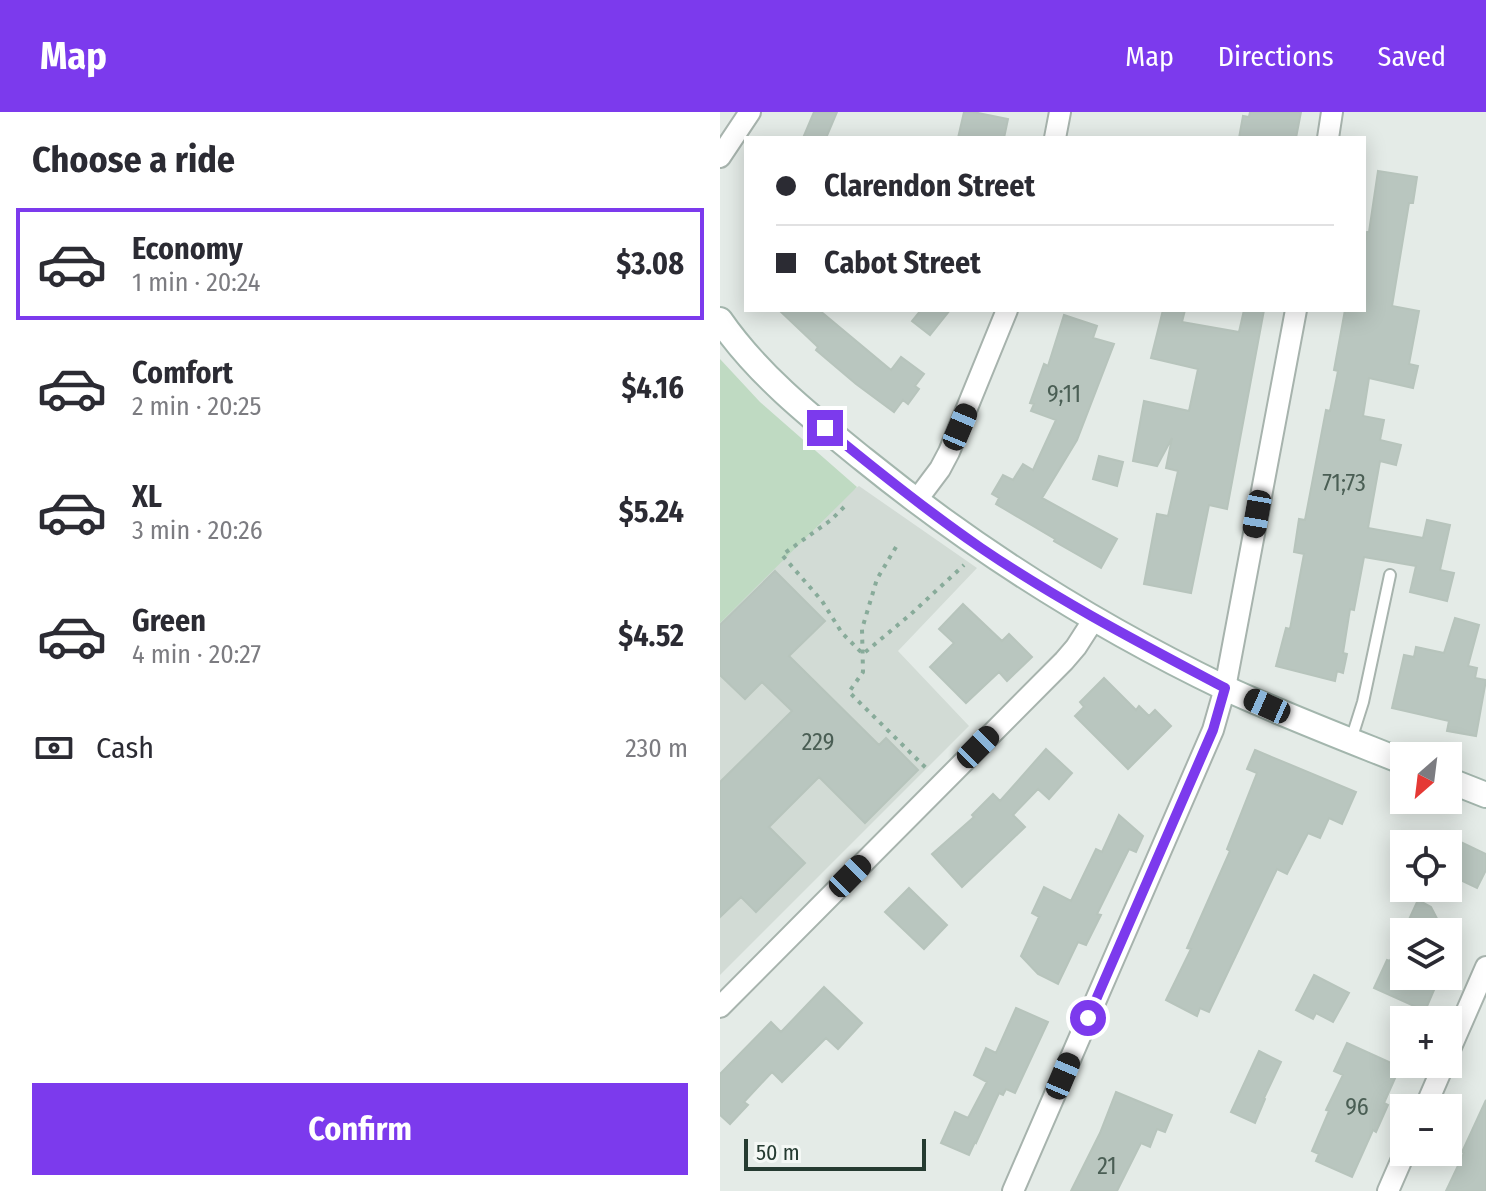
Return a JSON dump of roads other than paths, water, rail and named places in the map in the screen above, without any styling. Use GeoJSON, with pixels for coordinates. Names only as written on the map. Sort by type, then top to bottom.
{"type":"FeatureCollection","features":[{"type":"Feature","properties":{"kind":"street"},"geometry":{"type":"LineString","coordinates":[[720,157],[750,112]]}},
{"type":"Feature","properties":{"kind":"street"},"geometry":{"type":"LineString","coordinates":[[1055,136],[1060,112]]}},
{"type":"Feature","properties":{"kind":"street"},"geometry":{"type":"LineString","coordinates":[[1328,136],[1332,112]]}},
{"type":"Feature","properties":{"kind":"street"},"geometry":{"type":"LineString","coordinates":[[916,501],[949,452],[1006,312]]}},
{"type":"Feature","properties":{"kind":"street"},"geometry":{"type":"LineString","coordinates":[[1013,1191],[1213,730],[1225,688],[1296,312]]}},
{"type":"Feature","properties":{"kind":"street"},"geometry":{"type":"LineString","coordinates":[[720,320],[751,359],[797,404],[864,461],[989,554],[1094,619],[1225,688],[1390,757]]}},
{"type":"Feature","properties":{"kind":"street"},"geometry":{"type":"LineString","coordinates":[[720,1007],[1064,661],[1094,619]]}},
{"type":"Feature","properties":{"kind":"street"},"geometry":{"type":"LineString","coordinates":[[1462,786],[1486,795]]}},
{"type":"Feature","properties":{"kind":"street"},"geometry":{"type":"LineString","coordinates":[[1462,1022],[1486,967]]}},
{"type":"Feature","properties":{"kind":"street"},"geometry":{"type":"LineString","coordinates":[[1388,1191],[1399,1166]]}},
{"type":"Feature","properties":{"kind":"lane"},"geometry":{"type":"LineString","coordinates":[[1350,741],[1363,702],[1390,575]]}}]}
